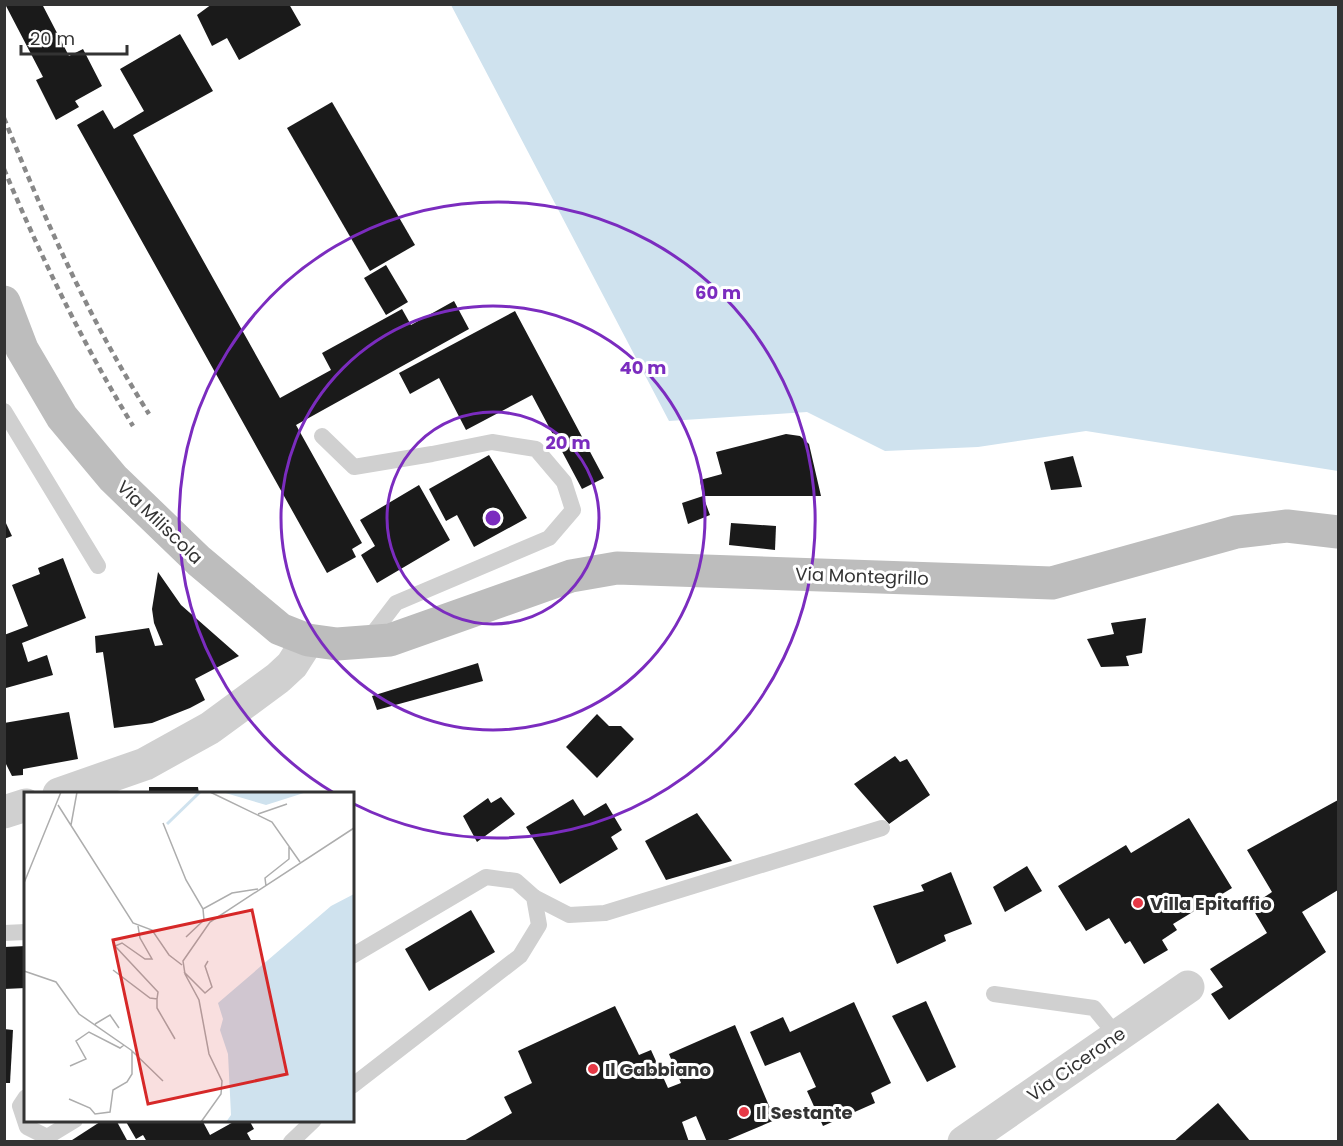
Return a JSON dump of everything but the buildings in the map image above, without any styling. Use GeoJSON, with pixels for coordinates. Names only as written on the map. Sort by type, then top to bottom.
{"type":"FeatureCollection","features":[{"type":"Feature","properties":{"kind":"main road","name":"Via Miliscola"},"geometry":{"type":"LineString","coordinates":[[4,302],[22,350],[62,417],[113,478],[199,561],[280,629],[308,640],[337,644],[378,640]]}},
{"type":"Feature","properties":{"kind":"main road","name":"Via Montegrillo"},"geometry":{"type":"LineString","coordinates":[[378,640],[572,576],[617,568],[1053,583],[1236,531],[1287,526],[1338,532]]}},
{"type":"Feature","properties":{"kind":"street"},"geometry":{"type":"LineString","coordinates":[[65,792],[145,764],[210,728],[278,678],[292,665],[308,640]]}},
{"type":"Feature","properties":{"kind":"street"},"geometry":{"type":"LineString","coordinates":[[4,812],[24,806]]}},
{"type":"Feature","properties":{"kind":"street","name":"Via Cicerone"},"geometry":{"type":"LineString","coordinates":[[964,1142],[1188,987]]}},
{"type":"Feature","properties":{"kind":"lane"},"geometry":{"type":"LineString","coordinates":[[4,411],[98,566]]}},
{"type":"Feature","properties":{"kind":"lane"},"geometry":{"type":"LineString","coordinates":[[322,436],[354,466],[432,454],[492,441],[536,449],[564,482],[573,510],[549,538],[396,603],[378,640]]}},
{"type":"Feature","properties":{"kind":"lane"},"geometry":{"type":"LineString","coordinates":[[354,955],[486,877],[516,881],[534,897],[568,915],[605,913],[882,828]]}},
{"type":"Feature","properties":{"kind":"lane"},"geometry":{"type":"LineString","coordinates":[[354,1084],[520,956],[539,925],[534,897]]}},
{"type":"Feature","properties":{"kind":"lane"},"geometry":{"type":"LineString","coordinates":[[4,933],[24,932]]}},
{"type":"Feature","properties":{"kind":"lane"},"geometry":{"type":"LineString","coordinates":[[994,994],[1094,1008],[1117,1036]]}},
{"type":"Feature","properties":{"kind":"lane"},"geometry":{"type":"LineString","coordinates":[[24,1100],[20,1106],[24,1118]]}},
{"type":"Feature","properties":{"kind":"lane"},"geometry":{"type":"LineString","coordinates":[[25,1122],[27,1127],[47,1137],[72,1122]]}},
{"type":"Feature","properties":{"kind":"lane"},"geometry":{"type":"LineString","coordinates":[[291,1142],[312,1122]]}},
{"type":"Feature","properties":{"kind":"water"},"geometry":{"type":"Polygon","coordinates":[[[451,5],[1338,5],[1338,471],[1086,431],[978,447],[885,451],[807,412],[669,421],[451,5]]]}},
{"type":"Feature","properties":{"kind":"railway"},"geometry":{"type":"LineString","coordinates":[[4,118],[88,306],[149,414]]}},
{"type":"Feature","properties":{"kind":"railway"},"geometry":{"type":"LineString","coordinates":[[4,169],[64,300],[133,426]]}},
{"type":"Feature","properties":{"kind":"place","name":"Villa Epitaffio"},"geometry":{"type":"Point","coordinates":[1138,903]}},
{"type":"Feature","properties":{"kind":"place","name":"Il Gabbiano"},"geometry":{"type":"Point","coordinates":[593,1069]}},
{"type":"Feature","properties":{"kind":"place","name":"Il Sestante"},"geometry":{"type":"Point","coordinates":[744,1112]}}]}
